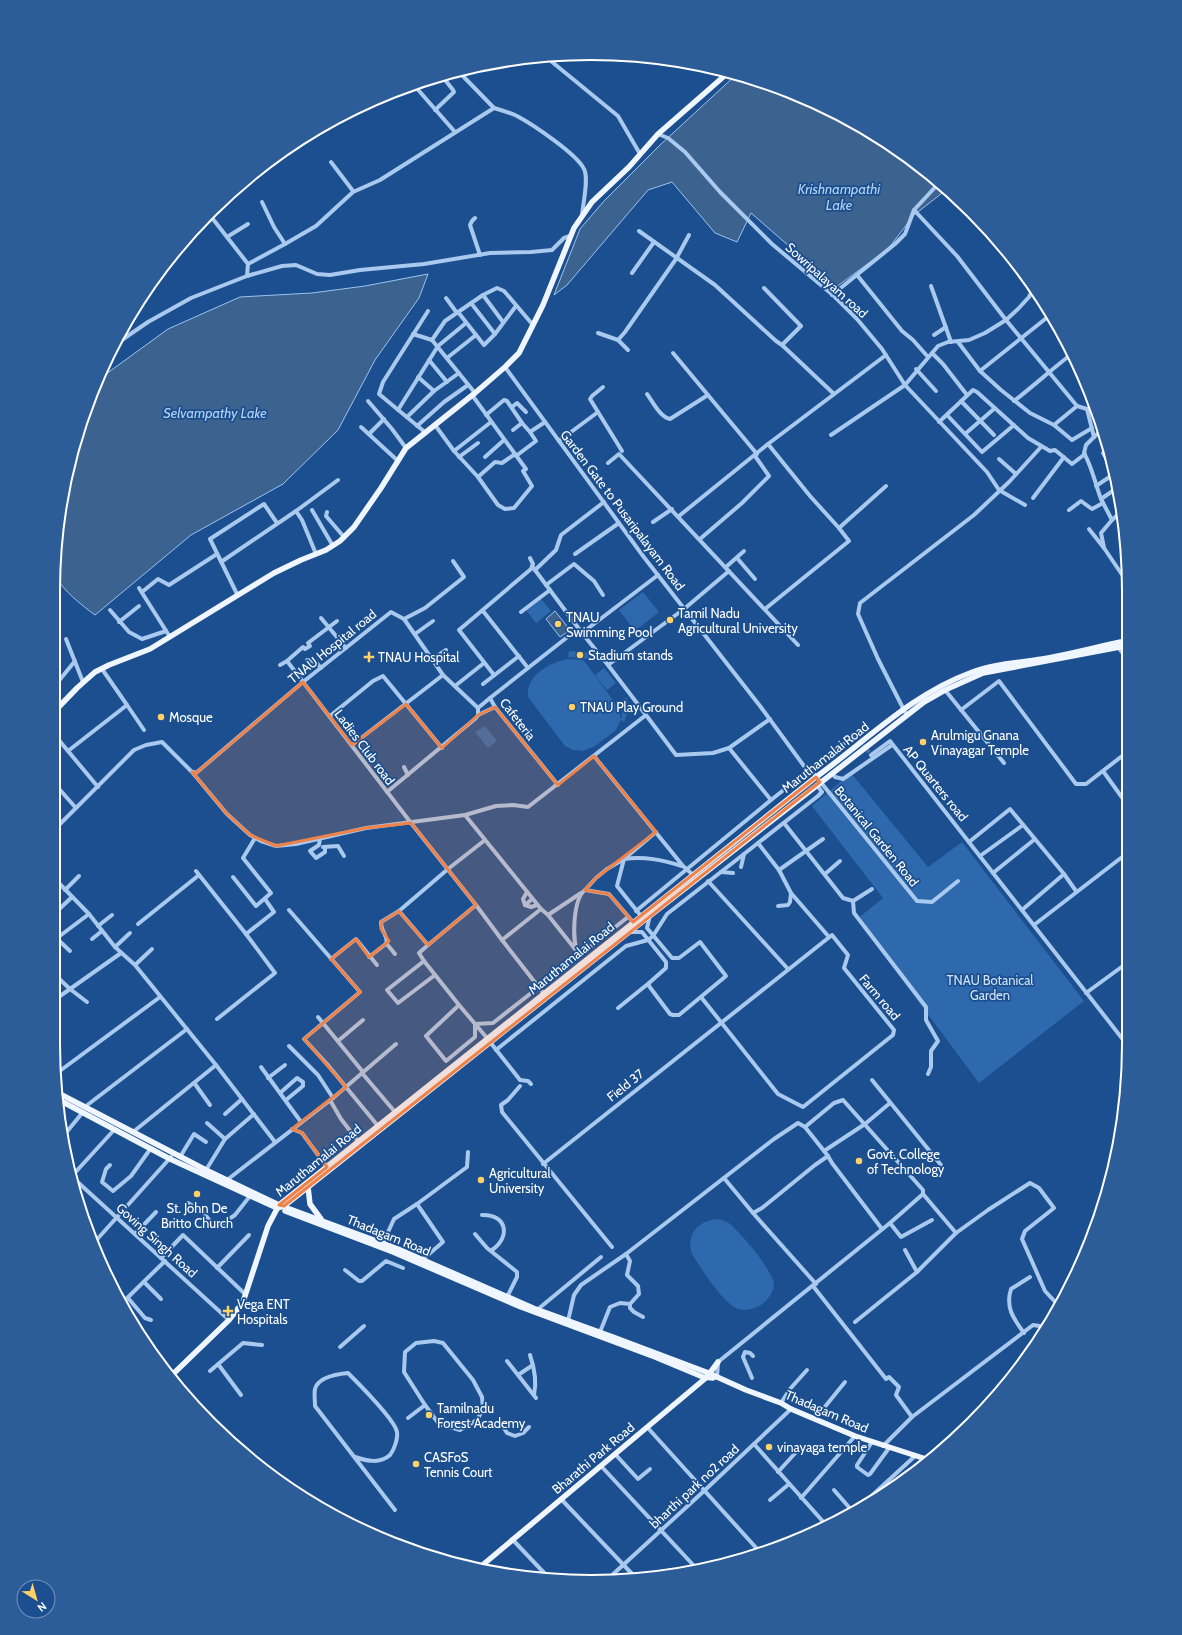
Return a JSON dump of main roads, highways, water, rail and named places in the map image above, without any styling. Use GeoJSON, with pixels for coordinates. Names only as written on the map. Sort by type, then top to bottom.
{"type":"FeatureCollection","features":[{"type":"Feature","properties":{"kind":"main road"},"geometry":{"type":"LineString","coordinates":[[60,705],[83,682],[102,669],[150,649],[237,594],[274,573],[333,546],[344,537],[354,527],[406,448],[473,394],[519,353],[543,305],[570,236],[592,202],[629,167],[658,134],[723,77]]}},
{"type":"Feature","properties":{"kind":"main road","name":"Maruthamalai Road"},"geometry":{"type":"LineString","coordinates":[[280,1206],[308,1187],[692,874],[816,776],[903,710],[944,685],[982,669],[1071,653],[1122,642]]}},
{"type":"Feature","properties":{"kind":"main road","name":"Maruthamalai Road"},"geometry":{"type":"LineString","coordinates":[[280,1206],[288,1197],[378,1126],[907,715],[945,690],[983,673],[1122,646]]}},
{"type":"Feature","properties":{"kind":"main road","name":"Thadagam Road"},"geometry":{"type":"LineString","coordinates":[[63,1095],[86,1106],[133,1132],[172,1156],[250,1196],[322,1220],[383,1243],[537,1310],[600,1332],[708,1376]]}},
{"type":"Feature","properties":{"kind":"main road","name":"Thadagam Road"},"geometry":{"type":"LineString","coordinates":[[64,1102],[151,1148],[172,1156],[180,1157],[280,1206],[393,1252],[521,1307],[717,1378],[781,1403],[855,1436],[922,1458]]}},
{"type":"Feature","properties":{"kind":"main road"},"geometry":{"type":"LineString","coordinates":[[308,1187],[310,1204],[322,1220]]}},
{"type":"Feature","properties":{"kind":"main road"},"geometry":{"type":"LineString","coordinates":[[269,1200],[278,1201],[288,1197]]}},
{"type":"Feature","properties":{"kind":"main road"},"geometry":{"type":"LineString","coordinates":[[175,1373],[229,1320],[244,1302],[268,1226],[280,1206]]}},
{"type":"Feature","properties":{"kind":"main road","name":"Bharathi Park Road"},"geometry":{"type":"LineString","coordinates":[[484,1564],[708,1376],[718,1362]]}},
{"type":"Feature","properties":{"kind":"water","name":"Krishnampathi Lake"},"geometry":{"type":"Polygon","coordinates":[[[732,79],[794,100],[856,131],[886,149],[942,193],[914,215],[888,249],[836,287],[751,213],[737,242],[715,233],[672,182],[648,190],[567,285],[554,295],[580,229],[604,201],[660,145],[732,79]]]}},
{"type":"Feature","properties":{"kind":"water","name":"Selvampathy Lake"},"geometry":{"type":"Polygon","coordinates":[[[428,274],[419,298],[375,360],[338,430],[283,484],[191,535],[95,615],[78,602],[60,583],[61,556],[65,522],[70,487],[78,454],[88,420],[107,373],[168,329],[240,297],[312,293],[365,286],[428,274]]]}},
{"type":"Feature","properties":{"kind":"water","name":"TNAU Swimming Pool"},"geometry":{"type":"Polygon","coordinates":[[[555,611],[570,630],[560,637],[546,619],[555,611]]]}},
{"type":"Feature","properties":{"kind":"tunnel"},"geometry":{"type":"LineString","coordinates":[[856,735],[871,755]]}},
{"type":"Feature","properties":{"kind":"place","name":"Tamil Nadu Agricultural University"},"geometry":{"type":"Point","coordinates":[670,620]}},
{"type":"Feature","properties":{"kind":"place","name":"TNAU Swimming Pool"},"geometry":{"type":"Point","coordinates":[558,624]}},
{"type":"Feature","properties":{"kind":"place","name":"Stadium stands"},"geometry":{"type":"Point","coordinates":[580,655]}},
{"type":"Feature","properties":{"kind":"place","name":"TNAU Hospital"},"geometry":{"type":"Point","coordinates":[369,657]}},
{"type":"Feature","properties":{"kind":"place","name":"TNAU Play Ground"},"geometry":{"type":"Point","coordinates":[572,707]}},
{"type":"Feature","properties":{"kind":"place","name":"Mosque"},"geometry":{"type":"Point","coordinates":[161,717]}},
{"type":"Feature","properties":{"kind":"place","name":"Arulmigu Gnana Vinayagar Temple"},"geometry":{"type":"Point","coordinates":[923,742]}},
{"type":"Feature","properties":{"kind":"place","name":"Govt. College of Technology"},"geometry":{"type":"Point","coordinates":[859,1161]}},
{"type":"Feature","properties":{"kind":"place","name":"Agricultural University"},"geometry":{"type":"Point","coordinates":[481,1180]}},
{"type":"Feature","properties":{"kind":"place","name":"St. John De Britto Church"},"geometry":{"type":"Point","coordinates":[197,1194]}},
{"type":"Feature","properties":{"kind":"place","name":"Vega ENT Hospitals"},"geometry":{"type":"Point","coordinates":[228,1311]}},
{"type":"Feature","properties":{"kind":"place","name":"Tamilnadu Forest Academy"},"geometry":{"type":"Point","coordinates":[429,1415]}},
{"type":"Feature","properties":{"kind":"place","name":"vinayaga temple"},"geometry":{"type":"Point","coordinates":[769,1447]}},
{"type":"Feature","properties":{"kind":"place","name":"CASFoS Tennis Court"},"geometry":{"type":"Point","coordinates":[416,1464]}},
{"type":"Feature","properties":{"kind":"park label","name":"TNAU Botanical Garden"},"geometry":{"type":"Point","coordinates":[990,988]}}]}
